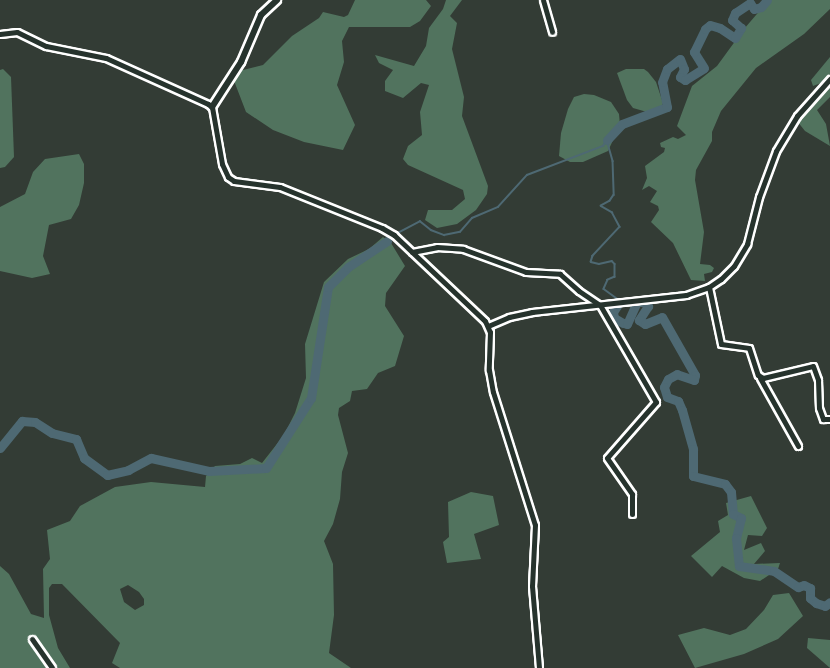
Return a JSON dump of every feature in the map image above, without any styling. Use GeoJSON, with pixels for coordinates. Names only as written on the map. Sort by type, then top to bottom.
{"type":"FeatureCollection","features":[{"type":"Feature","properties":{"kind":"street"},"geometry":{"type":"LineString","coordinates":[[277,0],[261,15],[242,62],[212,107],[222,164],[228,177],[234,181],[280,187],[315,199],[382,228],[412,252],[488,326],[489,370],[493,392],[535,525],[532,586],[539,668]]}},
{"type":"Feature","properties":{"kind":"street"},"geometry":{"type":"LineString","coordinates":[[543,0],[552,32]]}},
{"type":"Feature","properties":{"kind":"street"},"geometry":{"type":"LineString","coordinates":[[0,34],[17,32],[45,46],[106,58],[212,107]]}},
{"type":"Feature","properties":{"kind":"street"},"geometry":{"type":"LineString","coordinates":[[488,326],[509,317],[532,312],[600,305],[639,298],[686,295],[709,287],[734,266],[743,253],[765,175],[776,151],[797,116],[830,79]]}},
{"type":"Feature","properties":{"kind":"street"},"geometry":{"type":"LineString","coordinates":[[412,252],[437,247],[463,249],[526,272],[560,274],[600,305],[656,402],[607,458],[632,495],[632,514]]}},
{"type":"Feature","properties":{"kind":"street"},"geometry":{"type":"LineString","coordinates":[[709,287],[721,344],[749,348],[760,378],[798,446]]}},
{"type":"Feature","properties":{"kind":"street"},"geometry":{"type":"LineString","coordinates":[[760,378],[813,366],[818,380],[819,408],[823,419],[830,419]]}},
{"type":"Feature","properties":{"kind":"street"},"geometry":{"type":"LineString","coordinates":[[32,639],[52,668]]}},
{"type":"Feature","properties":{"kind":"green space"},"geometry":{"type":"Polygon","coordinates":[[[355,0],[426,0],[431,6],[420,21],[410,27],[349,27],[342,41],[344,62],[337,85],[355,125],[343,150],[304,142],[273,130],[246,112],[231,73],[263,65],[292,36],[319,18],[323,12],[344,17],[348,15],[355,0]]]}},
{"type":"Feature","properties":{"kind":"green space"},"geometry":{"type":"Polygon","coordinates":[[[446,0],[462,0],[450,16],[457,23],[452,49],[464,97],[462,116],[488,186],[487,194],[476,210],[457,224],[437,228],[425,220],[428,210],[452,210],[465,199],[463,190],[408,165],[403,159],[408,146],[422,135],[420,112],[429,85],[421,83],[403,98],[385,91],[385,81],[393,70],[379,63],[375,55],[414,66],[426,46],[429,28],[443,9],[446,0]]]}},
{"type":"Feature","properties":{"kind":"green space"},"geometry":{"type":"Polygon","coordinates":[[[769,0],[830,0],[830,9],[804,34],[756,68],[721,111],[712,132],[712,141],[696,170],[695,180],[704,232],[700,264],[714,268],[712,272],[704,274],[705,281],[691,280],[673,243],[651,222],[659,210],[658,206],[650,202],[657,191],[649,186],[642,190],[647,178],[645,166],[664,152],[665,148],[661,147],[660,143],[673,137],[678,139],[686,135],[677,126],[692,86],[717,66],[769,0]]]}},
{"type":"Feature","properties":{"kind":"green space"},"geometry":{"type":"Polygon","coordinates":[[[830,57],[830,74],[821,83],[813,86],[811,80],[830,57]]]}},
{"type":"Feature","properties":{"kind":"green space"},"geometry":{"type":"Polygon","coordinates":[[[3,69],[11,77],[14,157],[5,167],[0,168],[0,70],[3,69]]]}},
{"type":"Feature","properties":{"kind":"green space"},"geometry":{"type":"Polygon","coordinates":[[[626,69],[644,69],[648,72],[656,82],[663,103],[661,107],[647,112],[633,108],[627,100],[617,73],[626,69]]]}},
{"type":"Feature","properties":{"kind":"green space"},"geometry":{"type":"Polygon","coordinates":[[[830,81],[830,97],[817,110],[826,124],[830,146],[805,131],[797,121],[830,81]]]}},
{"type":"Feature","properties":{"kind":"green space"},"geometry":{"type":"Polygon","coordinates":[[[584,94],[594,95],[611,102],[619,114],[620,125],[608,151],[583,162],[570,162],[559,156],[561,133],[574,97],[584,94]]]}},
{"type":"Feature","properties":{"kind":"green space"},"geometry":{"type":"Polygon","coordinates":[[[79,154],[84,164],[84,183],[79,205],[71,219],[49,225],[43,256],[50,274],[32,278],[0,271],[0,207],[25,194],[33,172],[45,159],[79,154]]]}},
{"type":"Feature","properties":{"kind":"green space"},"geometry":{"type":"Polygon","coordinates":[[[383,237],[391,243],[405,266],[386,293],[385,306],[404,336],[395,366],[378,373],[367,389],[352,391],[350,401],[339,408],[338,415],[348,453],[342,472],[340,499],[333,524],[324,541],[333,564],[334,615],[329,653],[351,668],[120,668],[112,663],[120,643],[62,584],[52,584],[49,588],[49,615],[58,648],[70,668],[0,668],[0,566],[9,574],[31,614],[44,618],[43,569],[50,559],[47,530],[70,521],[80,506],[115,487],[151,482],[205,487],[206,476],[215,466],[240,464],[252,458],[262,463],[284,435],[295,413],[306,378],[305,344],[324,282],[348,259],[369,249],[383,237]],[[128,585],[120,589],[124,602],[135,610],[144,605],[144,599],[139,592],[128,585]]]}},
{"type":"Feature","properties":{"kind":"green space"},"geometry":{"type":"Polygon","coordinates":[[[471,492],[493,496],[499,525],[474,534],[481,559],[447,563],[443,542],[449,537],[448,502],[471,492]]]}},
{"type":"Feature","properties":{"kind":"green space"},"geometry":{"type":"Polygon","coordinates":[[[751,496],[767,528],[762,536],[748,535],[744,550],[761,543],[765,551],[754,564],[780,563],[778,569],[760,581],[744,578],[722,566],[712,577],[691,556],[720,532],[718,521],[728,515],[726,503],[751,496]]]}},
{"type":"Feature","properties":{"kind":"green space"},"geometry":{"type":"Polygon","coordinates":[[[789,593],[803,616],[778,639],[744,654],[695,668],[678,635],[704,628],[730,635],[746,629],[764,610],[773,595],[789,593]]]}},
{"type":"Feature","properties":{"kind":"green space"},"geometry":{"type":"Polygon","coordinates":[[[808,638],[830,640],[830,668],[807,648],[808,638]]]}},
{"type":"Feature","properties":{"kind":"waterway"},"geometry":{"type":"LineString","coordinates":[[607,140],[622,124],[667,107],[662,82],[667,69],[680,59],[684,69],[680,77],[685,80],[704,68],[694,52],[705,29],[710,25],[720,28],[735,38],[741,28],[732,20],[735,13],[750,3],[754,9],[761,7],[767,0]]}},
{"type":"Feature","properties":{"kind":"waterway"},"geometry":{"type":"LineString","coordinates":[[396,234],[420,221],[431,230],[444,235],[460,232],[472,218],[498,207],[527,175],[603,146],[607,140],[613,161],[614,195],[610,201],[601,206],[612,212],[620,227],[593,256],[591,262],[599,264],[612,261],[615,264],[615,277],[608,280],[604,289],[618,299]]}},
{"type":"Feature","properties":{"kind":"waterway"},"geometry":{"type":"LineString","coordinates":[[0,448],[22,421],[35,422],[52,433],[76,439],[84,458],[107,475],[128,470],[151,458],[209,471],[266,468],[311,398],[328,287],[348,267],[387,241]]}},
{"type":"Feature","properties":{"kind":"waterway"},"geometry":{"type":"LineString","coordinates":[[617,306],[613,312],[614,318],[627,324],[637,302],[644,302],[648,306],[639,320],[645,324],[662,317],[695,375],[694,380],[677,374],[668,379],[664,387],[667,397],[678,401],[682,410],[693,449],[693,476],[725,484],[731,492],[733,514],[741,518],[736,538],[739,566],[774,571],[798,587],[804,585],[810,588],[810,598],[816,603],[825,606],[830,602]]}}]}
